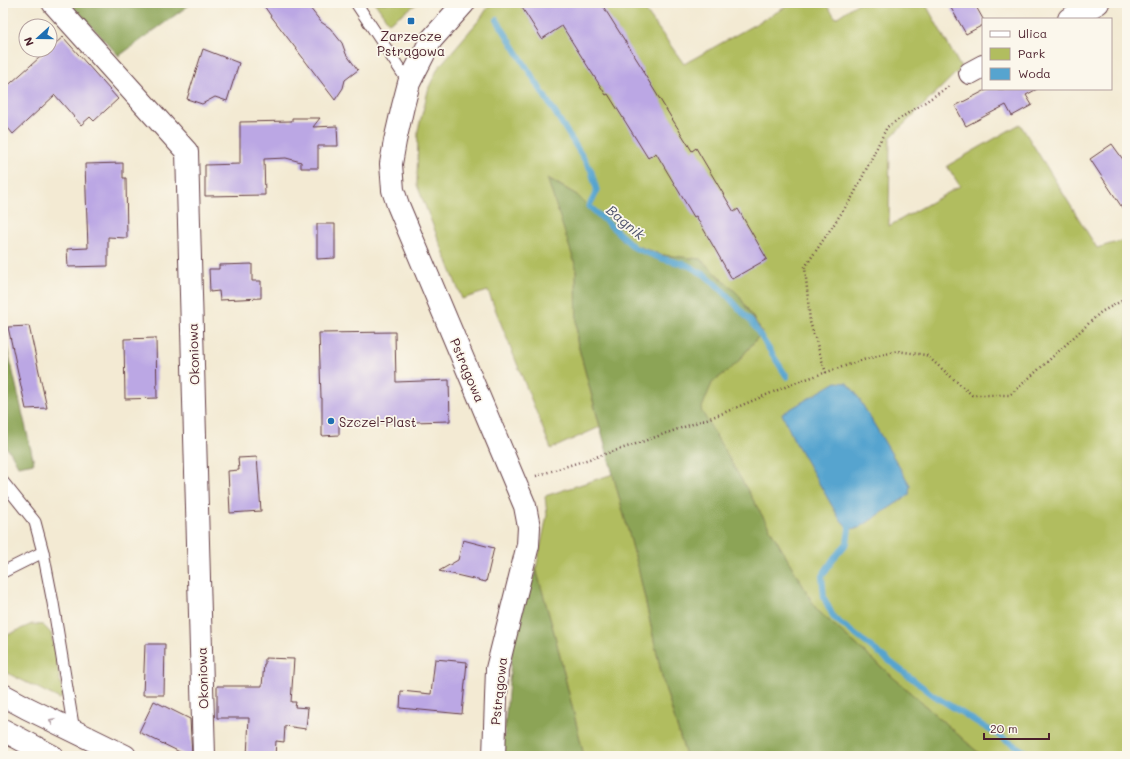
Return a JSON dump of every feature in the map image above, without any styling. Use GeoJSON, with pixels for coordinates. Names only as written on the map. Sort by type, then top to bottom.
{"type":"FeatureCollection","features":[{"type":"Feature","properties":{"kind":"street","name":"Okoniowa"},"geometry":{"type":"LineString","coordinates":[[53,3],[187,152],[204,756]]}},
{"type":"Feature","properties":{"kind":"street","name":"Pstrągowa"},"geometry":{"type":"LineString","coordinates":[[464,3],[431,40],[409,83],[391,164],[393,190],[398,205],[516,483],[525,506],[529,527],[528,545],[497,670],[494,756]]}},
{"type":"Feature","properties":{"kind":"street"},"geometry":{"type":"LineString","coordinates":[[1070,18],[1098,3]]}},
{"type":"Feature","properties":{"kind":"street"},"geometry":{"type":"LineString","coordinates":[[3,695],[74,732],[125,756]]}},
{"type":"Feature","properties":{"kind":"street"},"geometry":{"type":"LineString","coordinates":[[16,741],[52,756]]}},
{"type":"Feature","properties":{"kind":"lane"},"geometry":{"type":"LineString","coordinates":[[356,3],[409,83]]}},
{"type":"Feature","properties":{"kind":"lane"},"geometry":{"type":"LineString","coordinates":[[3,482],[35,522],[43,552],[53,603],[74,732]]}},
{"type":"Feature","properties":{"kind":"lane"},"geometry":{"type":"LineString","coordinates":[[3,572],[43,552]]}},
{"type":"Feature","properties":{"kind":"path"},"geometry":{"type":"LineString","coordinates":[[826,373],[810,322],[805,267],[853,196],[887,127],[977,69]]}},
{"type":"Feature","properties":{"kind":"path"},"geometry":{"type":"LineString","coordinates":[[516,483],[630,446],[721,414],[797,382],[863,360],[897,351],[926,355],[972,395],[1010,395],[1101,312],[1127,298]]}},
{"type":"Feature","properties":{"kind":"green space"},"geometry":{"type":"Polygon","coordinates":[[[70,3],[192,3],[119,56],[70,3]]]}},
{"type":"Feature","properties":{"kind":"green space"},"geometry":{"type":"Polygon","coordinates":[[[375,3],[418,3],[389,23],[375,3]]]}},
{"type":"Feature","properties":{"kind":"green space"},"geometry":{"type":"Polygon","coordinates":[[[491,3],[640,3],[684,64],[793,3],[825,3],[836,18],[858,3],[925,3],[961,68],[890,138],[889,226],[960,186],[947,166],[1020,124],[1097,248],[1127,239],[1127,756],[982,756],[817,610],[700,409],[712,383],[736,364],[762,332],[738,294],[700,259],[662,255],[623,241],[577,195],[548,178],[576,267],[577,341],[600,427],[551,449],[488,291],[462,299],[417,185],[418,130],[429,87],[438,68],[480,19],[491,3]]]}},
{"type":"Feature","properties":{"kind":"green space"},"geometry":{"type":"Polygon","coordinates":[[[547,178],[577,195],[623,241],[662,255],[700,259],[738,294],[762,332],[736,364],[712,383],[701,410],[817,610],[982,756],[686,756],[663,681],[638,567],[577,341],[576,267],[547,178]]]}},
{"type":"Feature","properties":{"kind":"green space"},"geometry":{"type":"Polygon","coordinates":[[[3,329],[34,463],[18,466],[11,453],[3,444],[3,329]]]}},
{"type":"Feature","properties":{"kind":"green space"},"geometry":{"type":"Polygon","coordinates":[[[613,474],[638,567],[663,681],[686,756],[584,756],[555,636],[536,569],[547,515],[545,496],[613,474]]]}},
{"type":"Feature","properties":{"kind":"green space"},"geometry":{"type":"Polygon","coordinates":[[[536,569],[555,636],[584,756],[502,756],[513,640],[536,569]]]}},
{"type":"Feature","properties":{"kind":"green space"},"geometry":{"type":"Polygon","coordinates":[[[32,624],[43,625],[51,633],[63,696],[60,699],[3,671],[3,637],[32,624]]]}},
{"type":"Feature","properties":{"kind":"water"},"geometry":{"type":"Polygon","coordinates":[[[836,382],[847,383],[855,392],[910,485],[909,495],[859,528],[849,529],[839,518],[793,438],[782,414],[836,382]]]}},
{"type":"Feature","properties":{"kind":"building"},"geometry":{"type":"Polygon","coordinates":[[[262,3],[306,3],[321,22],[330,28],[342,43],[346,54],[358,70],[345,80],[343,88],[335,100],[271,16],[262,3]]]}},
{"type":"Feature","properties":{"kind":"building"},"geometry":{"type":"Polygon","coordinates":[[[519,3],[601,3],[692,151],[696,148],[734,212],[738,209],[767,259],[732,279],[696,216],[694,217],[656,153],[648,158],[608,94],[606,95],[562,26],[542,39],[519,3]]]}},
{"type":"Feature","properties":{"kind":"building"},"geometry":{"type":"Polygon","coordinates":[[[948,3],[974,3],[982,18],[982,26],[966,34],[948,3]]]}},
{"type":"Feature","properties":{"kind":"building"},"geometry":{"type":"Polygon","coordinates":[[[63,37],[118,99],[94,121],[90,117],[81,125],[55,95],[13,134],[3,122],[3,90],[39,58],[58,58],[58,41],[63,37]]]}},
{"type":"Feature","properties":{"kind":"building"},"geometry":{"type":"Polygon","coordinates":[[[203,49],[239,63],[227,101],[215,97],[202,104],[187,99],[203,49]]]}},
{"type":"Feature","properties":{"kind":"building"},"geometry":{"type":"Polygon","coordinates":[[[986,90],[1035,90],[1026,95],[1032,105],[1012,116],[1006,105],[966,126],[955,106],[986,90]]]}},
{"type":"Feature","properties":{"kind":"building"},"geometry":{"type":"Polygon","coordinates":[[[292,118],[320,118],[313,127],[337,126],[338,146],[318,146],[318,168],[301,168],[301,162],[286,158],[264,159],[265,195],[205,196],[205,165],[240,164],[240,122],[292,121],[292,118]]]}},
{"type":"Feature","properties":{"kind":"building"},"geometry":{"type":"Polygon","coordinates":[[[1112,144],[1127,165],[1127,215],[1090,159],[1112,144]]]}},
{"type":"Feature","properties":{"kind":"building"},"geometry":{"type":"Polygon","coordinates":[[[123,163],[123,178],[126,178],[127,238],[108,237],[108,266],[68,267],[67,249],[88,248],[85,164],[123,163]]]}},
{"type":"Feature","properties":{"kind":"building"},"geometry":{"type":"Polygon","coordinates":[[[317,224],[335,224],[335,258],[317,259],[317,224]]]}},
{"type":"Feature","properties":{"kind":"building"},"geometry":{"type":"Polygon","coordinates":[[[252,264],[252,281],[261,281],[261,298],[220,300],[219,291],[210,292],[209,269],[219,269],[219,265],[252,264]]]}},
{"type":"Feature","properties":{"kind":"building"},"geometry":{"type":"Polygon","coordinates":[[[29,326],[47,408],[26,409],[8,327],[29,326]]]}},
{"type":"Feature","properties":{"kind":"building"},"geometry":{"type":"Polygon","coordinates":[[[395,332],[396,382],[449,380],[450,421],[339,424],[339,435],[322,436],[319,333],[395,332]]]}},
{"type":"Feature","properties":{"kind":"building"},"geometry":{"type":"Polygon","coordinates":[[[156,338],[157,398],[125,399],[124,339],[156,338]]]}},
{"type":"Feature","properties":{"kind":"building"},"geometry":{"type":"Polygon","coordinates":[[[257,457],[261,511],[230,513],[228,471],[239,470],[238,458],[257,457]]]}},
{"type":"Feature","properties":{"kind":"building"},"geometry":{"type":"Polygon","coordinates":[[[463,540],[494,548],[486,582],[439,571],[458,560],[463,540]]]}},
{"type":"Feature","properties":{"kind":"building"},"geometry":{"type":"Polygon","coordinates":[[[145,644],[165,644],[164,695],[143,695],[145,644]]]}},
{"type":"Feature","properties":{"kind":"building"},"geometry":{"type":"Polygon","coordinates":[[[265,658],[294,659],[291,702],[296,702],[295,707],[308,708],[306,729],[285,726],[284,742],[276,741],[275,756],[247,756],[249,718],[217,718],[217,686],[262,686],[265,658]]]}},
{"type":"Feature","properties":{"kind":"building"},"geometry":{"type":"Polygon","coordinates":[[[435,659],[467,662],[462,714],[400,708],[401,691],[431,694],[435,659]]]}},
{"type":"Feature","properties":{"kind":"building"},"geometry":{"type":"Polygon","coordinates":[[[154,701],[190,719],[192,756],[188,756],[139,732],[154,701]]]}},
{"type":"Feature","properties":{"kind":"waterway","name":"Bagnik"},"geometry":{"type":"LineString","coordinates":[[497,20],[591,170],[597,191],[589,206],[635,248],[660,258],[687,265],[705,275],[725,293],[753,324],[787,377]]}},
{"type":"Feature","properties":{"kind":"waterway"},"geometry":{"type":"LineString","coordinates":[[848,520],[849,529],[847,543],[834,558],[822,576],[824,598],[834,618],[933,695],[1032,756]]}},
{"type":"Feature","properties":{"kind":"place","name":"Zarzecze Pstrągowa"},"geometry":{"type":"Point","coordinates":[411,21]}},
{"type":"Feature","properties":{"kind":"place","name":"Szczel-Plast"},"geometry":{"type":"Point","coordinates":[331,421]}}]}
